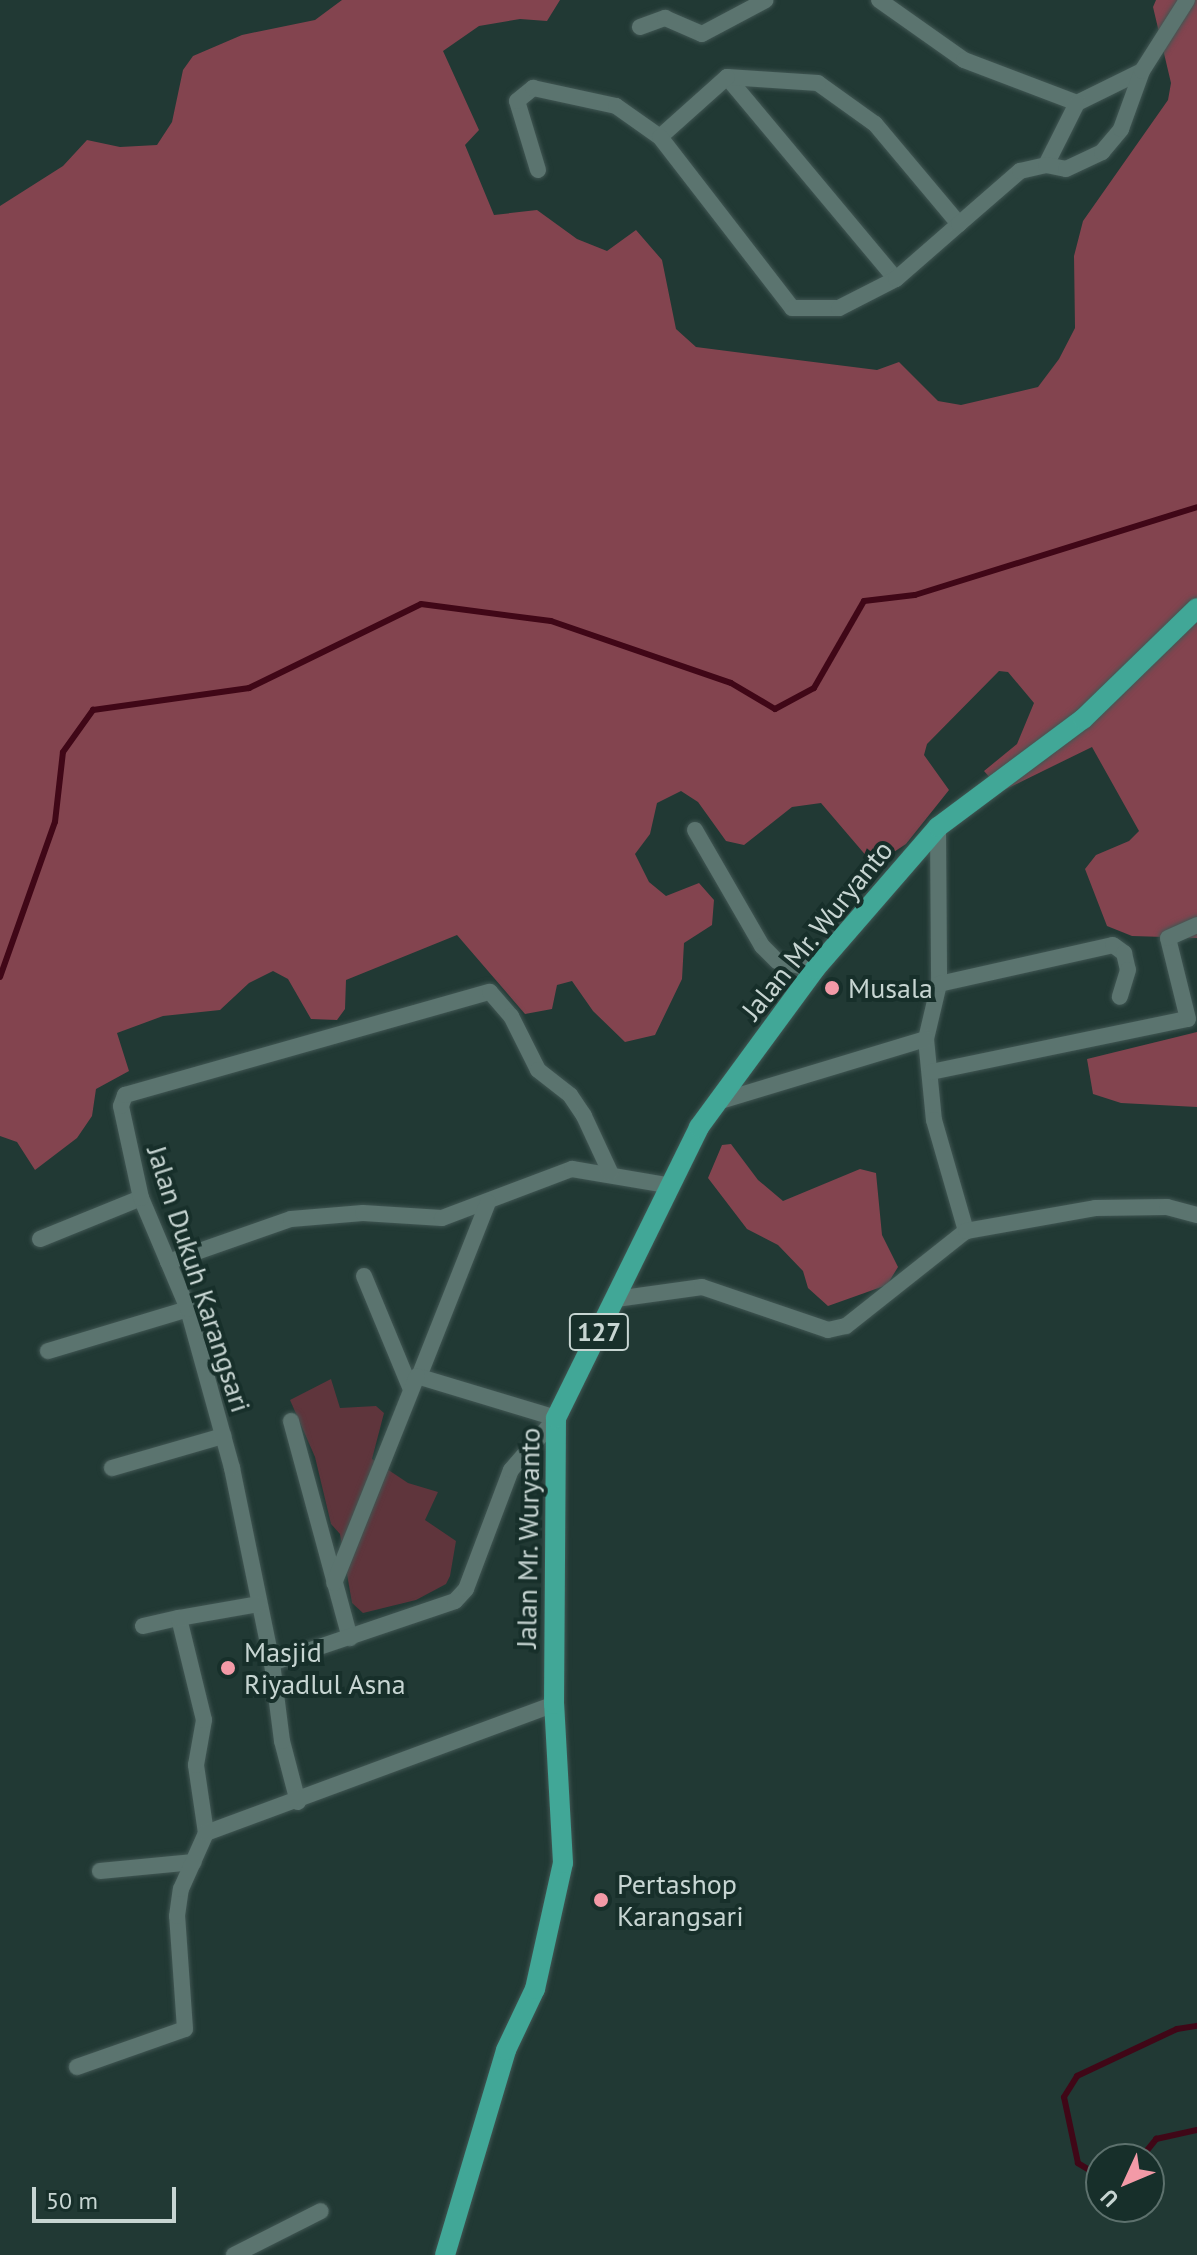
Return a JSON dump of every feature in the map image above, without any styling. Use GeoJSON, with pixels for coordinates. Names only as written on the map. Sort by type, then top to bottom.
{"type":"FeatureCollection","features":[{"type":"Feature","properties":{"kind":"main road","name":"Jalan Mr. Wuryanto"},"geometry":{"type":"LineString","coordinates":[[445,2255],[506,2050],[535,1989],[563,1863],[554,1704],[556,1418],[717,1102],[815,969],[938,827],[1083,719],[1197,608]]}},
{"type":"Feature","properties":{"kind":"street"},"geometry":{"type":"LineString","coordinates":[[640,27],[665,18],[702,34],[766,0]]}},
{"type":"Feature","properties":{"kind":"street"},"geometry":{"type":"LineString","coordinates":[[879,0],[964,60],[1077,103]]}},
{"type":"Feature","properties":{"kind":"street"},"geometry":{"type":"LineString","coordinates":[[538,170],[517,101],[533,88],[616,106],[660,137],[792,308],[839,308],[896,279],[1020,171],[1046,165],[1066,169],[1102,152],[1121,129],[1142,71],[1187,0]]}},
{"type":"Feature","properties":{"kind":"street"},"geometry":{"type":"LineString","coordinates":[[1046,165],[1077,103],[1142,71]]}},
{"type":"Feature","properties":{"kind":"street"},"geometry":{"type":"LineString","coordinates":[[660,137],[727,77],[827,86],[875,124],[959,224]]}},
{"type":"Feature","properties":{"kind":"street"},"geometry":{"type":"LineString","coordinates":[[727,77],[896,279]]}},
{"type":"Feature","properties":{"kind":"street"},"geometry":{"type":"LineString","coordinates":[[938,827],[939,984],[926,1039],[934,1120],[966,1231]]}},
{"type":"Feature","properties":{"kind":"street"},"geometry":{"type":"LineString","coordinates":[[695,830],[762,946],[794,968],[815,969]]}},
{"type":"Feature","properties":{"kind":"street"},"geometry":{"type":"LineString","coordinates":[[931,1072],[1188,1019],[1168,938],[1197,925]]}},
{"type":"Feature","properties":{"kind":"street"},"geometry":{"type":"LineString","coordinates":[[939,984],[1113,945],[1124,953],[1128,970],[1120,997]]}},
{"type":"Feature","properties":{"kind":"street","name":"Jalan Dukuh Karangsari"},"geometry":{"type":"LineString","coordinates":[[298,1802],[282,1741],[272,1663],[223,1436],[188,1309],[141,1198],[121,1106],[130,1091],[490,992],[511,1016],[538,1070],[570,1095],[584,1116],[610,1172]]}},
{"type":"Feature","properties":{"kind":"street"},"geometry":{"type":"LineString","coordinates":[[717,1102],[926,1039]]}},
{"type":"Feature","properties":{"kind":"street"},"geometry":{"type":"LineString","coordinates":[[168,1262],[291,1219],[363,1213],[442,1218],[572,1169],[610,1172],[672,1186]]}},
{"type":"Feature","properties":{"kind":"street"},"geometry":{"type":"LineString","coordinates":[[40,1239],[141,1198]]}},
{"type":"Feature","properties":{"kind":"street"},"geometry":{"type":"LineString","coordinates":[[334,1583],[488,1202]]}},
{"type":"Feature","properties":{"kind":"street"},"geometry":{"type":"LineString","coordinates":[[616,1299],[702,1287],[828,1330],[846,1326],[966,1231],[1095,1208],[1167,1207],[1197,1215]]}},
{"type":"Feature","properties":{"kind":"street"},"geometry":{"type":"LineString","coordinates":[[272,1663],[445,1607],[466,1589],[500,1490],[556,1418],[415,1381],[364,1276]]}},
{"type":"Feature","properties":{"kind":"street"},"geometry":{"type":"LineString","coordinates":[[48,1351],[188,1309]]}},
{"type":"Feature","properties":{"kind":"street"},"geometry":{"type":"LineString","coordinates":[[291,1421],[350,1638]]}},
{"type":"Feature","properties":{"kind":"street"},"geometry":{"type":"LineString","coordinates":[[112,1468],[223,1436]]}},
{"type":"Feature","properties":{"kind":"street"},"geometry":{"type":"LineString","coordinates":[[143,1626],[259,1604]]}},
{"type":"Feature","properties":{"kind":"street"},"geometry":{"type":"LineString","coordinates":[[77,2067],[185,2029],[177,1916],[181,1889],[206,1833],[196,1765],[204,1720],[179,1618]]}},
{"type":"Feature","properties":{"kind":"street"},"geometry":{"type":"LineString","coordinates":[[206,1833],[298,1802],[554,1704]]}},
{"type":"Feature","properties":{"kind":"street"},"geometry":{"type":"LineString","coordinates":[[100,1871],[194,1862]]}},
{"type":"Feature","properties":{"kind":"street"},"geometry":{"type":"LineString","coordinates":[[234,2255],[321,2211]]}},
{"type":"Feature","properties":{"kind":"shaded area"},"geometry":{"type":"Polygon","coordinates":[[[342,0],[560,0],[547,21],[520,19],[479,26],[443,51],[479,130],[465,145],[494,215],[537,210],[577,239],[607,251],[636,230],[662,260],[676,329],[696,347],[877,370],[899,362],[938,401],[961,405],[1038,387],[1059,359],[1075,328],[1074,256],[1083,221],[1168,100],[1171,83],[1153,7],[1156,0],[1197,0],[1197,938],[1132,936],[1107,926],[1085,869],[1096,855],[1129,841],[1139,831],[1092,747],[1002,791],[984,771],[1017,744],[1034,703],[1008,672],[999,671],[927,744],[924,755],[949,790],[906,844],[874,865],[821,803],[792,807],[744,845],[726,841],[698,802],[681,791],[657,803],[650,834],[635,854],[649,882],[666,896],[699,883],[714,900],[712,925],[684,943],[682,979],[655,1035],[625,1042],[593,1011],[572,981],[557,985],[552,1009],[525,1014],[457,935],[346,980],[345,1009],[337,1020],[311,1019],[288,979],[273,971],[249,983],[220,1010],[163,1016],[117,1033],[129,1071],[96,1089],[92,1116],[77,1138],[35,1170],[17,1142],[0,1136],[0,206],[63,166],[87,140],[120,147],[157,145],[172,122],[183,70],[193,56],[242,35],[315,20],[342,0]]]}},
{"type":"Feature","properties":{"kind":"shaded area"},"geometry":{"type":"Polygon","coordinates":[[[1197,1032],[1197,1107],[1121,1103],[1093,1094],[1087,1059],[1197,1032]]]}},
{"type":"Feature","properties":{"kind":"shaded area"},"geometry":{"type":"Polygon","coordinates":[[[731,1144],[758,1180],[783,1201],[860,1169],[876,1173],[882,1235],[898,1267],[887,1285],[828,1306],[808,1288],[803,1271],[778,1245],[747,1229],[708,1178],[722,1145],[731,1144]]]}},
{"type":"Feature","properties":{"kind":"shaded area"},"geometry":{"type":"Polygon","coordinates":[[[331,1379],[340,1408],[376,1406],[384,1413],[372,1459],[408,1483],[438,1492],[425,1520],[456,1541],[450,1576],[446,1584],[416,1600],[363,1613],[352,1603],[340,1534],[331,1524],[315,1457],[290,1400],[331,1379]]]}},
{"type":"Feature","properties":{"kind":"waterway"},"geometry":{"type":"LineString","coordinates":[[0,977],[55,822],[63,752],[93,710],[249,688],[421,604],[551,621],[731,683],[775,709],[814,688],[864,601],[915,595],[1197,507]]}},
{"type":"Feature","properties":{"kind":"waterway"},"geometry":{"type":"LineString","coordinates":[[1085,2167],[1078,2163],[1064,2097],[1077,2076],[1177,2029],[1197,2026]]}},
{"type":"Feature","properties":{"kind":"waterway"},"geometry":{"type":"LineString","coordinates":[[1153,2143],[1156,2139],[1197,2130]]}},
{"type":"Feature","properties":{"kind":"place","name":"Musala"},"geometry":{"type":"Point","coordinates":[832,988]}},
{"type":"Feature","properties":{"kind":"place","name":"Masjid Riyadlul Asna"},"geometry":{"type":"Point","coordinates":[228,1668]}},
{"type":"Feature","properties":{"kind":"place","name":"Pertashop Karangsari"},"geometry":{"type":"Point","coordinates":[601,1900]}}]}
